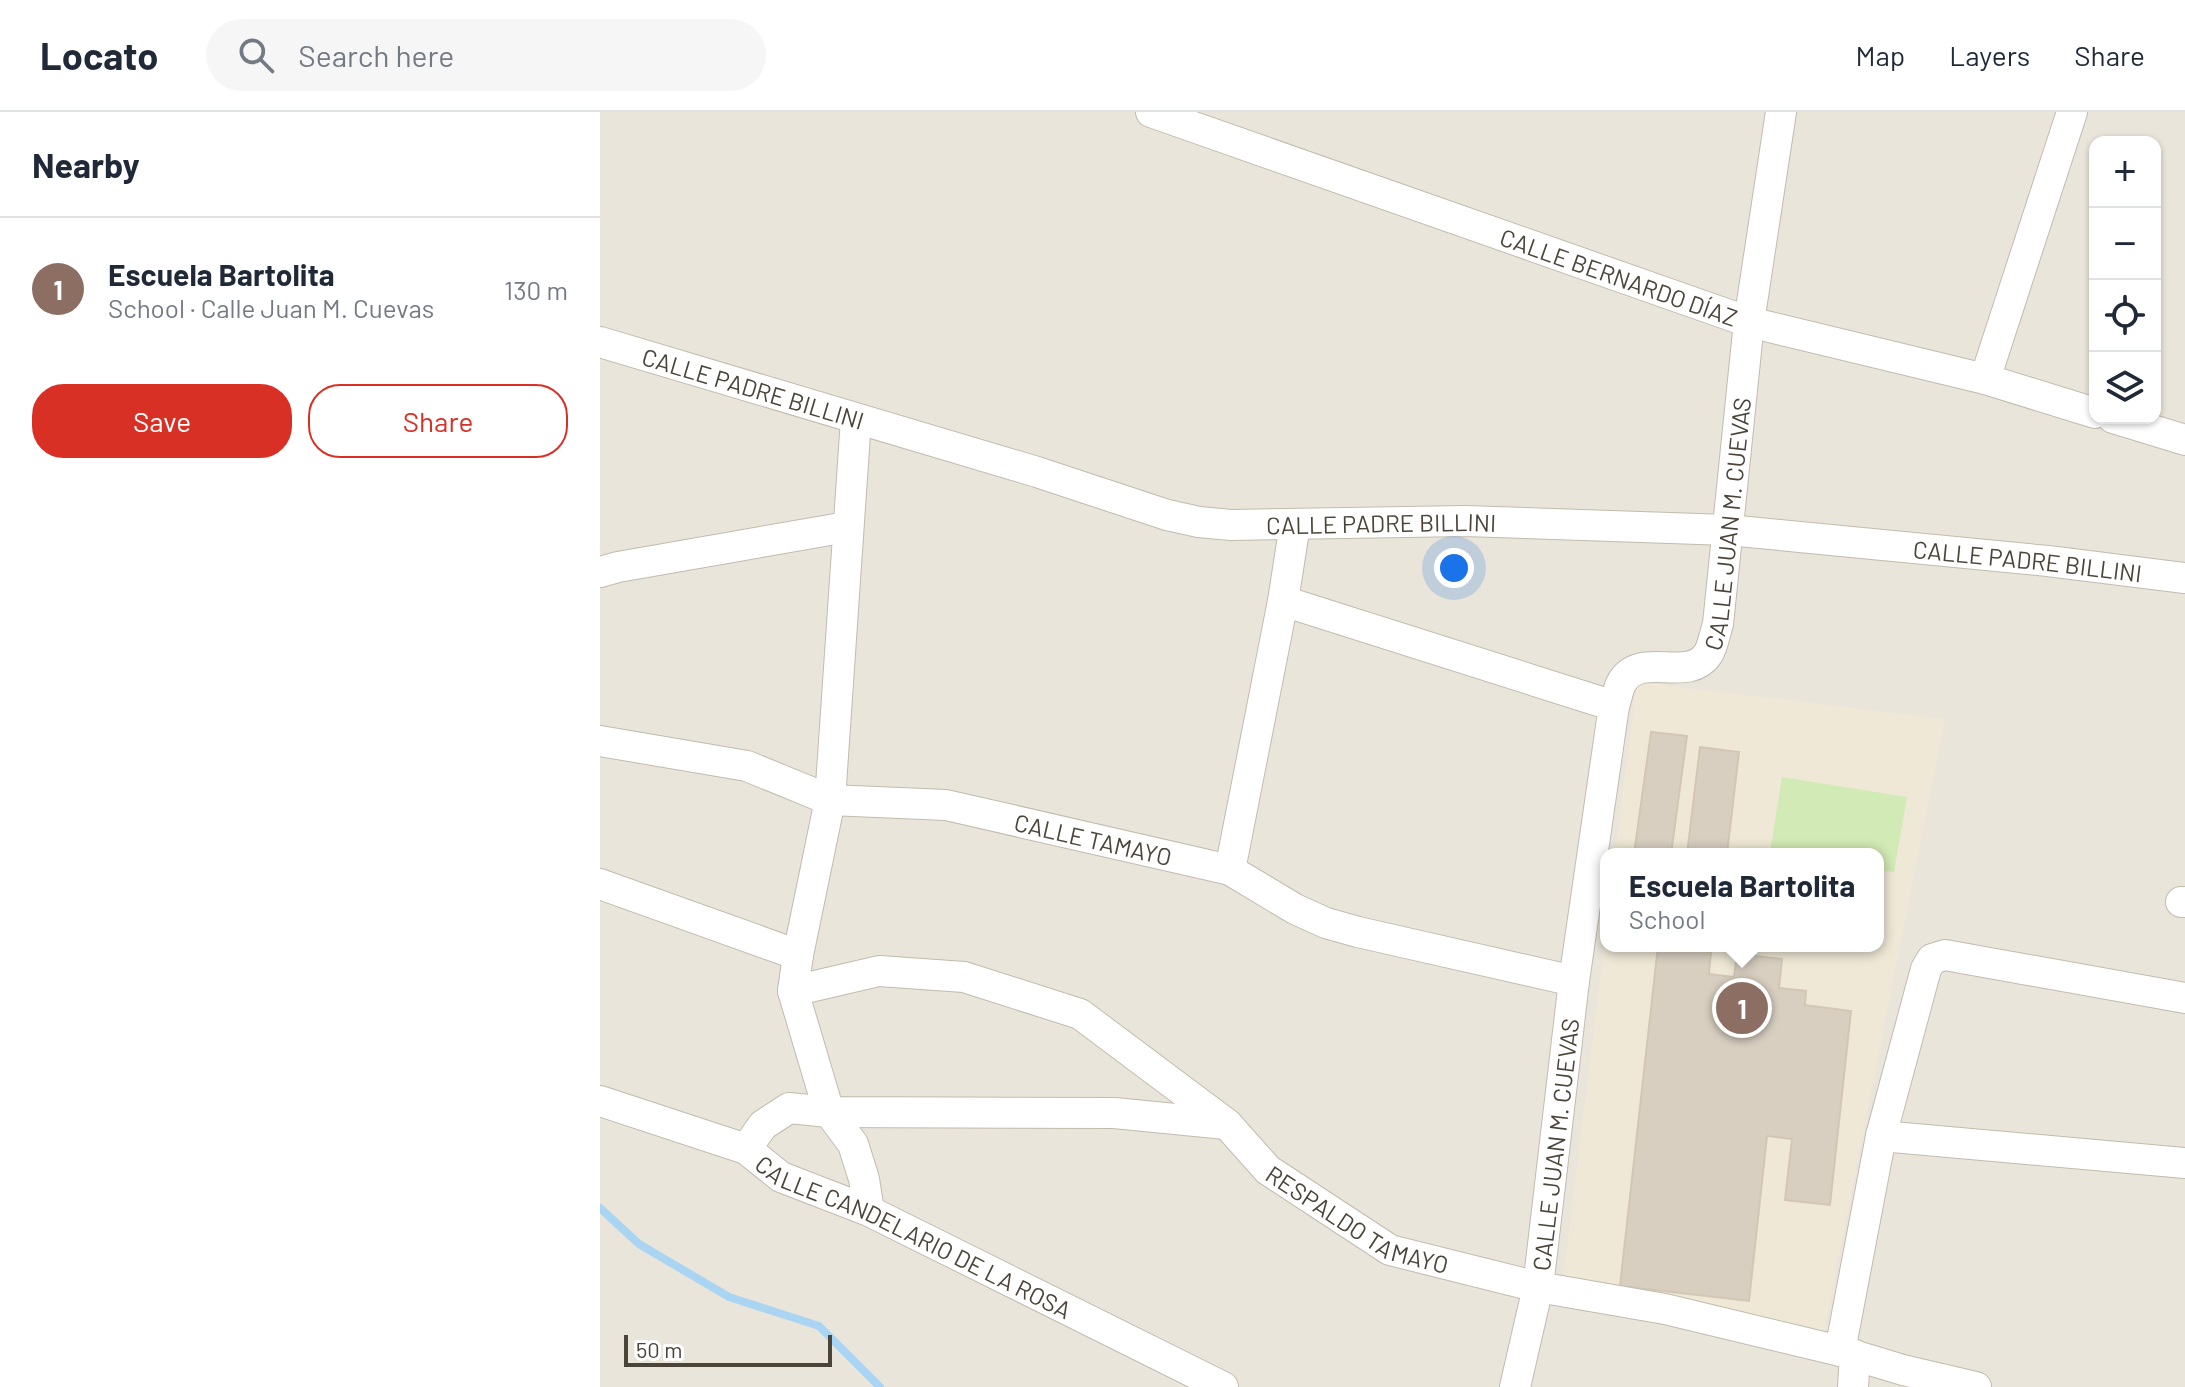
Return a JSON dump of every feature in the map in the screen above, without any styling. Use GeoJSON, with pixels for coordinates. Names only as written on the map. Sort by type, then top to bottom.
{"type":"FeatureCollection","features":[{"type":"Feature","properties":{"kind":"street","name":"CALLE BERNARDO DÍAZ"},"geometry":{"type":"LineString","coordinates":[[1151,112],[1749,322],[1985,379],[2089,411]]}},
{"type":"Feature","properties":{"kind":"street","name":"CALLE JUAN M. CUEVAS"},"geometry":{"type":"LineString","coordinates":[[1515,1387],[1538,1287],[1574,981],[1614,706],[1622,682],[1631,672],[1645,667],[1682,668],[1695,665],[1708,654],[1718,624],[1749,322],[1781,112]]}},
{"type":"Feature","properties":{"kind":"street"},"geometry":{"type":"LineString","coordinates":[[1985,379],[2072,112]]}},
{"type":"Feature","properties":{"kind":"street","name":"CALLE PADRE BILLINI"},"geometry":{"type":"LineString","coordinates":[[600,342],[1037,472],[1167,515],[1199,522],[1231,525],[1465,521],[1728,530],[2048,561],[2185,578]]}},
{"type":"Feature","properties":{"kind":"street"},"geometry":{"type":"LineString","coordinates":[[856,419],[830,800],[793,991],[829,1112],[853,1144],[864,1179],[869,1211]]}},
{"type":"Feature","properties":{"kind":"street"},"geometry":{"type":"LineString","coordinates":[[2133,424],[2185,440]]}},
{"type":"Feature","properties":{"kind":"street"},"geometry":{"type":"LineString","coordinates":[[1230,870],[1283,601],[1295,524]]}},
{"type":"Feature","properties":{"kind":"street"},"geometry":{"type":"LineString","coordinates":[[600,572],[847,527]]}},
{"type":"Feature","properties":{"kind":"street"},"geometry":{"type":"LineString","coordinates":[[1283,601],[1614,706]]}},
{"type":"Feature","properties":{"kind":"street","name":"CALLE TAMAYO"},"geometry":{"type":"LineString","coordinates":[[600,741],[747,766],[830,800],[946,805],[1230,870],[1295,909],[1326,923],[1574,981]]}},
{"type":"Feature","properties":{"kind":"street"},"geometry":{"type":"LineString","coordinates":[[600,884],[798,955]]}},
{"type":"Feature","properties":{"kind":"street"},"geometry":{"type":"LineString","coordinates":[[1853,1387],[1848,1353],[1881,1136],[1926,969],[1932,959],[1945,955],[2185,998]]}},
{"type":"Feature","properties":{"kind":"street","name":"RESPALDO TAMAYO"},"geometry":{"type":"LineString","coordinates":[[793,991],[879,971],[964,977],[1080,1014],[1227,1124],[1268,1170],[1390,1250],[1538,1287],[1665,1309],[1976,1387]]}},
{"type":"Feature","properties":{"kind":"street","name":"CALLE CANDELARIO DE LA ROSA"},"geometry":{"type":"LineString","coordinates":[[600,1101],[746,1149],[781,1177],[869,1211],[1223,1387]]}},
{"type":"Feature","properties":{"kind":"street"},"geometry":{"type":"LineString","coordinates":[[746,1149],[763,1125],[789,1108],[829,1112],[1114,1113],[1227,1124]]}},
{"type":"Feature","properties":{"kind":"street"},"geometry":{"type":"LineString","coordinates":[[1881,1136],[2185,1163]]}},
{"type":"Feature","properties":{"kind":"shaded area"},"geometry":{"type":"Polygon","coordinates":[[[600,112],[2185,112],[2185,1387],[600,1387],[600,112]]]}},
{"type":"Feature","properties":{"kind":"shaded area"},"geometry":{"type":"Polygon","coordinates":[[[1637,682],[1945,719],[1822,1341],[1561,1297],[1603,952],[1884,952],[1884,848],[1616,848],[1637,682]]]}},
{"type":"Feature","properties":{"kind":"green space"},"geometry":{"type":"Polygon","coordinates":[[[1782,777],[1907,797],[1894,872],[1884,871],[1884,848],[1771,848],[1782,777]]]}},
{"type":"Feature","properties":{"kind":"building"},"geometry":{"type":"Polygon","coordinates":[[[1651,732],[1687,736],[1672,848],[1635,848],[1651,732]]]}},
{"type":"Feature","properties":{"kind":"building"},"geometry":{"type":"Polygon","coordinates":[[[1700,747],[1739,752],[1728,848],[1688,848],[1700,747]]]}},
{"type":"Feature","properties":{"kind":"building"},"geometry":{"type":"Polygon","coordinates":[[[1657,952],[1711,952],[1709,974],[1734,977],[1737,954],[1782,959],[1779,988],[1806,991],[1805,1005],[1851,1011],[1830,1205],[1785,1200],[1792,1139],[1767,1136],[1749,1301],[1620,1286],[1657,952]]]}},
{"type":"Feature","properties":{"kind":"waterway"},"geometry":{"type":"LineString","coordinates":[[600,1208],[639,1244],[729,1297],[819,1326],[880,1387]]}},
{"type":"Feature","properties":{"kind":"place","name":"Escuela Bartolita"},"geometry":{"type":"Point","coordinates":[1742,1008]}}]}
